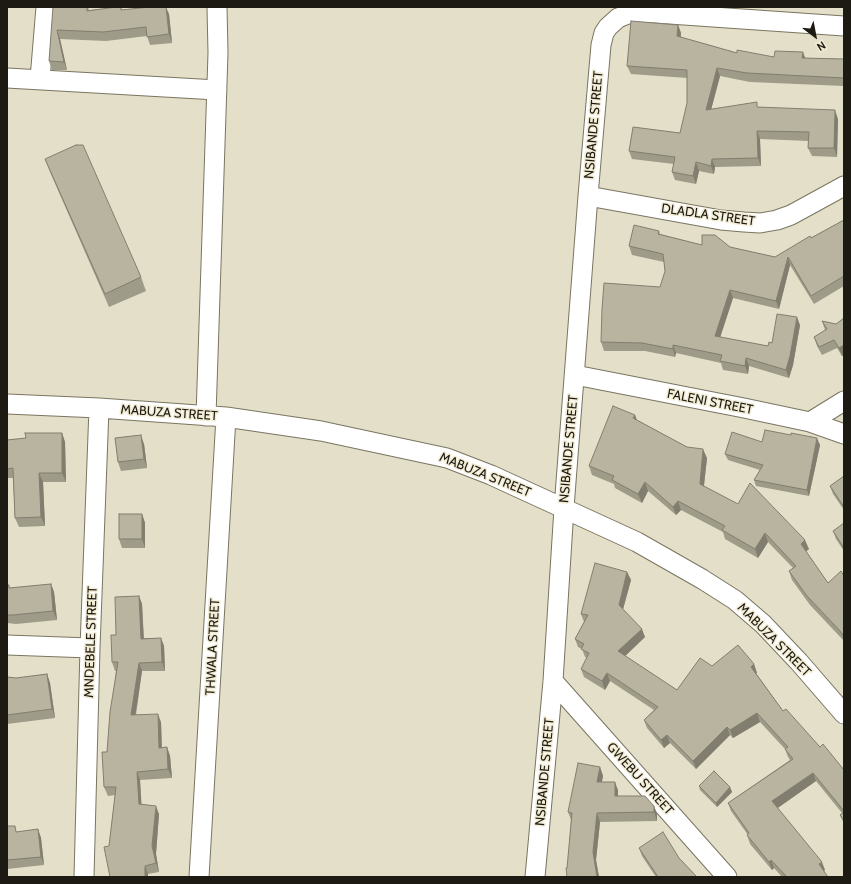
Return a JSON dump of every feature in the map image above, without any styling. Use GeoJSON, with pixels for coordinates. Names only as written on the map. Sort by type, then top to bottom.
{"type":"FeatureCollection","features":[{"type":"Feature","properties":{"kind":"street"},"geometry":{"type":"LineString","coordinates":[[40,79],[46,7]]}},
{"type":"Feature","properties":{"kind":"street"},"geometry":{"type":"LineString","coordinates":[[206,416],[218,53],[217,7]]}},
{"type":"Feature","properties":{"kind":"street","name":"NSIBANDE STREET"},"geometry":{"type":"LineString","coordinates":[[535,877],[553,681],[564,508],[588,196],[601,45],[604,33],[611,23],[618,18],[633,12],[844,26]]}},
{"type":"Feature","properties":{"kind":"street"},"geometry":{"type":"LineString","coordinates":[[7,78],[217,90]]}},
{"type":"Feature","properties":{"kind":"street","name":"DLADLA STREET"},"geometry":{"type":"LineString","coordinates":[[588,196],[721,220],[760,223],[777,220],[844,186]]}},
{"type":"Feature","properties":{"kind":"street","name":"FALENI STREET"},"geometry":{"type":"LineString","coordinates":[[575,375],[810,422],[844,434]]}},
{"type":"Feature","properties":{"kind":"street"},"geometry":{"type":"LineString","coordinates":[[810,422],[844,401]]}},
{"type":"Feature","properties":{"kind":"street","name":"MABUZA STREET"},"geometry":{"type":"LineString","coordinates":[[7,404],[99,408],[226,417],[321,431],[447,458],[491,475],[637,542],[702,579],[734,600],[768,630],[799,662],[844,714]]}},
{"type":"Feature","properties":{"kind":"street","name":"MNDEBELE STREET"},"geometry":{"type":"LineString","coordinates":[[84,877],[90,648],[99,408]]}},
{"type":"Feature","properties":{"kind":"street","name":"THWALA STREET"},"geometry":{"type":"LineString","coordinates":[[199,877],[226,417]]}},
{"type":"Feature","properties":{"kind":"street"},"geometry":{"type":"LineString","coordinates":[[7,645],[90,648]]}},
{"type":"Feature","properties":{"kind":"street","name":"GWEBU STREET"},"geometry":{"type":"LineString","coordinates":[[553,681],[727,877]]}},
{"type":"Feature","properties":{"kind":"building"},"geometry":{"type":"Polygon","coordinates":[[[53,7],[87,7],[87,11],[116,7],[121,7],[121,10],[166,7],[169,34],[147,37],[146,27],[103,32],[57,30],[64,62],[49,61],[53,7]]]}},
{"type":"Feature","properties":{"kind":"building"},"geometry":{"type":"Polygon","coordinates":[[[631,21],[678,25],[677,36],[737,53],[737,50],[774,57],[775,51],[803,52],[802,58],[844,59],[844,78],[747,73],[717,68],[706,110],[757,102],[757,107],[835,110],[834,148],[808,148],[809,132],[757,131],[758,158],[712,159],[711,166],[696,162],[693,176],[672,172],[675,157],[629,151],[633,127],[680,133],[687,103],[687,70],[627,66],[631,21]]]}},
{"type":"Feature","properties":{"kind":"building"},"geometry":{"type":"Polygon","coordinates":[[[76,145],[83,145],[141,277],[105,294],[45,159],[76,145]]]}},
{"type":"Feature","properties":{"kind":"building"},"geometry":{"type":"Polygon","coordinates":[[[844,220],[844,276],[811,296],[788,257],[776,301],[730,290],[715,336],[768,346],[769,342],[772,343],[777,314],[797,317],[786,370],[746,358],[745,366],[720,361],[722,355],[673,345],[673,349],[642,343],[601,342],[604,283],[660,287],[665,271],[663,254],[629,246],[634,225],[659,231],[658,234],[702,245],[702,235],[715,235],[730,247],[775,257],[810,236],[811,238],[844,220]]]}},
{"type":"Feature","properties":{"kind":"building"},"geometry":{"type":"Polygon","coordinates":[[[844,318],[844,345],[839,348],[834,340],[819,347],[814,337],[827,329],[822,321],[836,324],[844,318]]]}},
{"type":"Feature","properties":{"kind":"building"},"geometry":{"type":"Polygon","coordinates":[[[613,406],[635,415],[633,418],[687,447],[703,449],[700,484],[738,504],[750,483],[805,540],[801,544],[828,583],[841,571],[844,576],[844,637],[807,596],[789,571],[796,566],[765,533],[755,549],[722,530],[725,526],[678,501],[673,507],[645,482],[638,494],[612,480],[614,476],[589,466],[613,406]]]}},
{"type":"Feature","properties":{"kind":"building"},"geometry":{"type":"Polygon","coordinates":[[[765,430],[817,438],[807,490],[754,480],[763,465],[725,454],[732,432],[762,442],[765,430]]]}},
{"type":"Feature","properties":{"kind":"building"},"geometry":{"type":"Polygon","coordinates":[[[25,433],[62,433],[62,473],[39,473],[41,517],[15,518],[13,468],[7,469],[7,440],[26,438],[25,433]]]}},
{"type":"Feature","properties":{"kind":"building"},"geometry":{"type":"Polygon","coordinates":[[[141,435],[144,459],[118,462],[115,438],[141,435]]]}},
{"type":"Feature","properties":{"kind":"building"},"geometry":{"type":"Polygon","coordinates":[[[844,476],[844,507],[830,486],[844,476]]]}},
{"type":"Feature","properties":{"kind":"building"},"geometry":{"type":"Polygon","coordinates":[[[119,514],[142,514],[142,539],[119,539],[119,514]]]}},
{"type":"Feature","properties":{"kind":"building"},"geometry":{"type":"Polygon","coordinates":[[[844,523],[844,548],[833,531],[844,523]]]}},
{"type":"Feature","properties":{"kind":"building"},"geometry":{"type":"Polygon","coordinates":[[[595,563],[627,572],[619,605],[642,629],[618,651],[677,690],[700,658],[712,666],[738,645],[754,664],[751,667],[783,711],[786,709],[820,747],[823,744],[844,770],[844,811],[813,773],[772,801],[822,862],[819,864],[828,877],[787,877],[771,860],[769,862],[747,835],[749,833],[728,803],[793,759],[785,749],[788,747],[757,713],[730,730],[727,727],[693,761],[667,735],[661,740],[644,720],[658,707],[607,673],[602,681],[581,669],[589,653],[581,649],[584,644],[575,639],[588,615],[581,614],[595,563]]]}},
{"type":"Feature","properties":{"kind":"building"},"geometry":{"type":"Polygon","coordinates":[[[51,584],[53,611],[7,615],[7,585],[9,585],[9,588],[51,584]]]}},
{"type":"Feature","properties":{"kind":"building"},"geometry":{"type":"Polygon","coordinates":[[[139,596],[141,639],[161,638],[162,662],[139,663],[131,715],[158,714],[159,748],[167,747],[168,769],[137,772],[139,804],[156,806],[152,846],[156,863],[145,866],[145,877],[110,877],[104,847],[109,846],[116,787],[104,787],[102,752],[107,752],[110,712],[118,662],[112,662],[111,635],[116,635],[115,597],[139,596]]]}},
{"type":"Feature","properties":{"kind":"building"},"geometry":{"type":"Polygon","coordinates":[[[47,674],[52,709],[7,715],[7,677],[16,678],[47,674]]]}},
{"type":"Feature","properties":{"kind":"building"},"geometry":{"type":"Polygon","coordinates":[[[578,763],[600,767],[597,782],[615,782],[615,796],[645,796],[654,806],[654,812],[597,813],[593,852],[597,877],[567,877],[566,868],[572,813],[568,812],[578,763]]]}},
{"type":"Feature","properties":{"kind":"building"},"geometry":{"type":"Polygon","coordinates":[[[714,771],[730,787],[716,803],[699,786],[714,771]]]}},
{"type":"Feature","properties":{"kind":"building"},"geometry":{"type":"Polygon","coordinates":[[[844,812],[844,820],[840,815],[844,812]]]}},
{"type":"Feature","properties":{"kind":"building"},"geometry":{"type":"Polygon","coordinates":[[[7,826],[15,826],[16,832],[38,829],[41,857],[7,860],[7,826]]]}},
{"type":"Feature","properties":{"kind":"building"},"geometry":{"type":"Polygon","coordinates":[[[663,832],[679,858],[697,877],[658,877],[639,848],[663,832]]]}}]}
